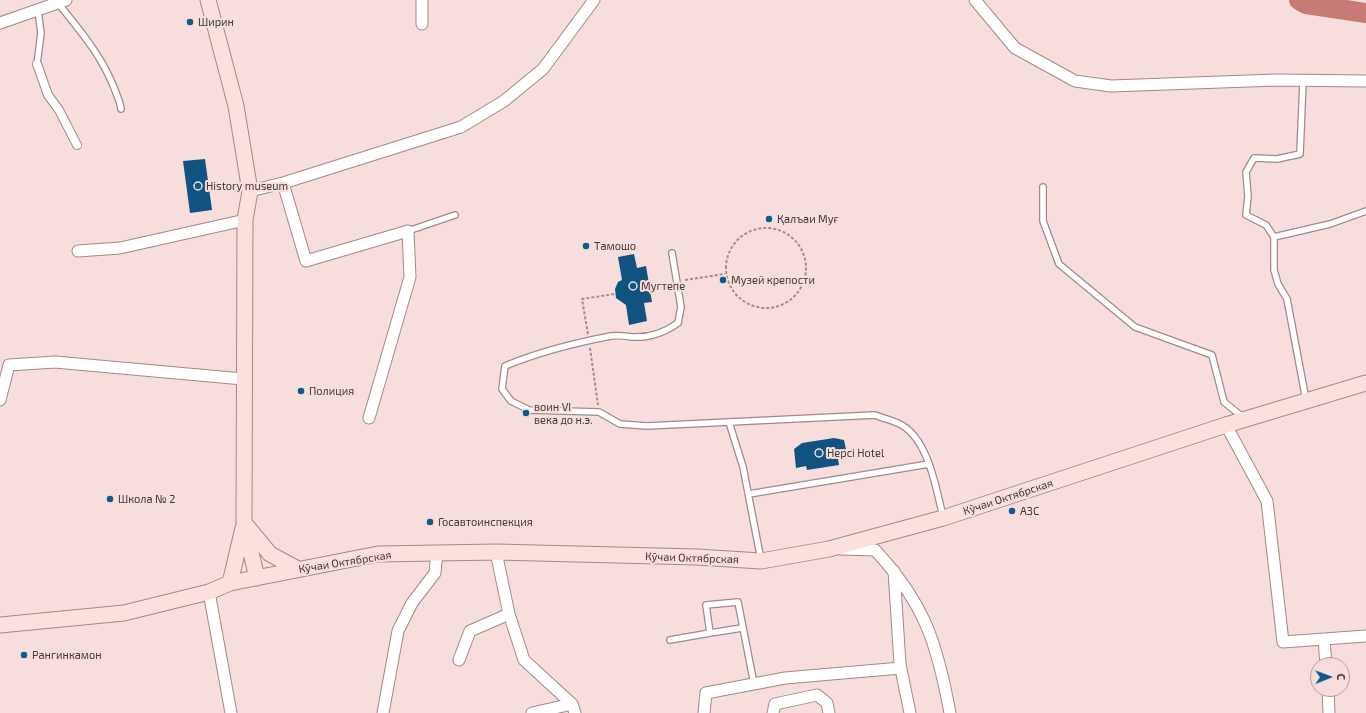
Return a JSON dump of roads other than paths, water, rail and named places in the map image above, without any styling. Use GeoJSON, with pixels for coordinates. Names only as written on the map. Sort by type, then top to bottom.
{"type":"FeatureCollection","features":[{"type":"Feature","properties":{"kind":"main road"},"geometry":{"type":"LineString","coordinates":[[208,0],[236,106],[250,191],[245,220],[243,379],[244,523],[257,578]]}},
{"type":"Feature","properties":{"kind":"main road","name":"Кӯчаи Октябрская"},"geometry":{"type":"LineString","coordinates":[[0,625],[124,613],[209,592],[230,584],[378,554],[496,552],[689,557],[761,561],[829,549],[943,518],[1226,425],[1366,383]]}},
{"type":"Feature","properties":{"kind":"main road"},"geometry":{"type":"LineString","coordinates":[[244,523],[270,554],[298,569]]}},
{"type":"Feature","properties":{"kind":"main road"},"geometry":{"type":"LineString","coordinates":[[230,584],[244,523]]}},
{"type":"Feature","properties":{"kind":"street"},"geometry":{"type":"LineString","coordinates":[[422,0],[422,24]]}},
{"type":"Feature","properties":{"kind":"street"},"geometry":{"type":"LineString","coordinates":[[250,191],[283,183],[461,127],[504,101],[543,69],[594,0]]}},
{"type":"Feature","properties":{"kind":"street"},"geometry":{"type":"LineString","coordinates":[[975,0],[1015,48],[1076,81],[1111,86],[1303,81],[1366,81]]}},
{"type":"Feature","properties":{"kind":"street"},"geometry":{"type":"LineString","coordinates":[[0,23],[62,2]]}},
{"type":"Feature","properties":{"kind":"street"},"geometry":{"type":"LineString","coordinates":[[37,64],[48,95],[77,145]]}},
{"type":"Feature","properties":{"kind":"street"},"geometry":{"type":"LineString","coordinates":[[283,183],[306,261],[408,231],[410,277],[369,418]]}},
{"type":"Feature","properties":{"kind":"street"},"geometry":{"type":"LineString","coordinates":[[78,251],[120,248],[245,220]]}},
{"type":"Feature","properties":{"kind":"street"},"geometry":{"type":"LineString","coordinates":[[0,400],[9,365],[55,362],[243,379]]}},
{"type":"Feature","properties":{"kind":"street"},"geometry":{"type":"LineString","coordinates":[[1226,425],[1267,501],[1283,642],[1366,636]]}},
{"type":"Feature","properties":{"kind":"street"},"geometry":{"type":"LineString","coordinates":[[829,549],[876,550],[894,570],[919,607],[933,640],[942,668],[950,713]]}},
{"type":"Feature","properties":{"kind":"street"},"geometry":{"type":"LineString","coordinates":[[383,713],[398,631],[412,603],[435,573],[437,552]]}},
{"type":"Feature","properties":{"kind":"street"},"geometry":{"type":"LineString","coordinates":[[496,552],[509,614],[524,660],[574,708]]}},
{"type":"Feature","properties":{"kind":"street"},"geometry":{"type":"LineString","coordinates":[[894,570],[901,668],[910,713]]}},
{"type":"Feature","properties":{"kind":"street"},"geometry":{"type":"LineString","coordinates":[[209,592],[231,713]]}},
{"type":"Feature","properties":{"kind":"street"},"geometry":{"type":"LineString","coordinates":[[459,660],[470,631],[509,614]]}},
{"type":"Feature","properties":{"kind":"street"},"geometry":{"type":"LineString","coordinates":[[1324,639],[1325,657]]}},
{"type":"Feature","properties":{"kind":"street"},"geometry":{"type":"LineString","coordinates":[[704,713],[706,693],[785,678],[901,668]]}},
{"type":"Feature","properties":{"kind":"street"},"geometry":{"type":"LineString","coordinates":[[773,713],[775,704],[817,695],[827,703],[829,713]]}},
{"type":"Feature","properties":{"kind":"street"},"geometry":{"type":"LineString","coordinates":[[1328,697],[1329,713]]}},
{"type":"Feature","properties":{"kind":"street"},"geometry":{"type":"LineString","coordinates":[[532,713],[574,708]]}},
{"type":"Feature","properties":{"kind":"lane"},"geometry":{"type":"LineString","coordinates":[[62,2],[92,45],[108,75],[120,103],[121,109]]}},
{"type":"Feature","properties":{"kind":"lane"},"geometry":{"type":"LineString","coordinates":[[37,64],[41,33],[38,11]]}},
{"type":"Feature","properties":{"kind":"lane"},"geometry":{"type":"LineString","coordinates":[[1303,81],[1300,154],[1277,159],[1254,158],[1246,172],[1248,196],[1246,215],[1266,225],[1274,237],[1274,270],[1278,284],[1287,299],[1306,402]]}},
{"type":"Feature","properties":{"kind":"lane"},"geometry":{"type":"LineString","coordinates":[[1044,187],[1043,221],[1059,264],[1135,327],[1212,355],[1224,402],[1246,420]]}},
{"type":"Feature","properties":{"kind":"lane"},"geometry":{"type":"LineString","coordinates":[[1274,237],[1330,224],[1366,211]]}},
{"type":"Feature","properties":{"kind":"lane"},"geometry":{"type":"LineString","coordinates":[[408,231],[455,215]]}},
{"type":"Feature","properties":{"kind":"lane"},"geometry":{"type":"LineString","coordinates":[[672,253],[681,307],[678,323],[667,332],[641,337],[612,336],[534,354],[504,366],[502,389],[511,401],[529,410],[599,412],[620,424],[647,426],[875,415],[906,427],[921,446],[935,481],[943,518]]}},
{"type":"Feature","properties":{"kind":"lane"},"geometry":{"type":"LineString","coordinates":[[728,422],[744,467],[761,561]]}},
{"type":"Feature","properties":{"kind":"lane"},"geometry":{"type":"LineString","coordinates":[[749,494],[929,464]]}},
{"type":"Feature","properties":{"kind":"lane"},"geometry":{"type":"LineString","coordinates":[[710,633],[706,606],[738,602],[754,684]]}},
{"type":"Feature","properties":{"kind":"lane"},"geometry":{"type":"LineString","coordinates":[[670,640],[742,628]]}},
{"type":"Feature","properties":{"kind":"waterway"},"geometry":{"type":"LineString","coordinates":[[1299,0],[1306,4],[1366,13]]}},
{"type":"Feature","properties":{"kind":"place","name":"Ширин"},"geometry":{"type":"Point","coordinates":[190,22]}},
{"type":"Feature","properties":{"kind":"place","name":"History museum"},"geometry":{"type":"Point","coordinates":[198,186]}},
{"type":"Feature","properties":{"kind":"place","name":"Қалъаи Муғ"},"geometry":{"type":"Point","coordinates":[769,219]}},
{"type":"Feature","properties":{"kind":"place","name":"Тамошо"},"geometry":{"type":"Point","coordinates":[586,246]}},
{"type":"Feature","properties":{"kind":"place","name":"Музей крепости"},"geometry":{"type":"Point","coordinates":[723,280]}},
{"type":"Feature","properties":{"kind":"place","name":"Мугтепе"},"geometry":{"type":"Point","coordinates":[633,286]}},
{"type":"Feature","properties":{"kind":"place","name":"Полиция"},"geometry":{"type":"Point","coordinates":[301,391]}},
{"type":"Feature","properties":{"kind":"place","name":"воин VI века до н.э."},"geometry":{"type":"Point","coordinates":[526,413]}},
{"type":"Feature","properties":{"kind":"place","name":"Hepci Hotel"},"geometry":{"type":"Point","coordinates":[819,453]}},
{"type":"Feature","properties":{"kind":"place","name":"Школа № 2"},"geometry":{"type":"Point","coordinates":[110,499]}},
{"type":"Feature","properties":{"kind":"place","name":"АЗС"},"geometry":{"type":"Point","coordinates":[1012,511]}},
{"type":"Feature","properties":{"kind":"place","name":"Госавтоинспекция"},"geometry":{"type":"Point","coordinates":[430,522]}},
{"type":"Feature","properties":{"kind":"place","name":"Рангинкамон"},"geometry":{"type":"Point","coordinates":[24,655]}}]}
